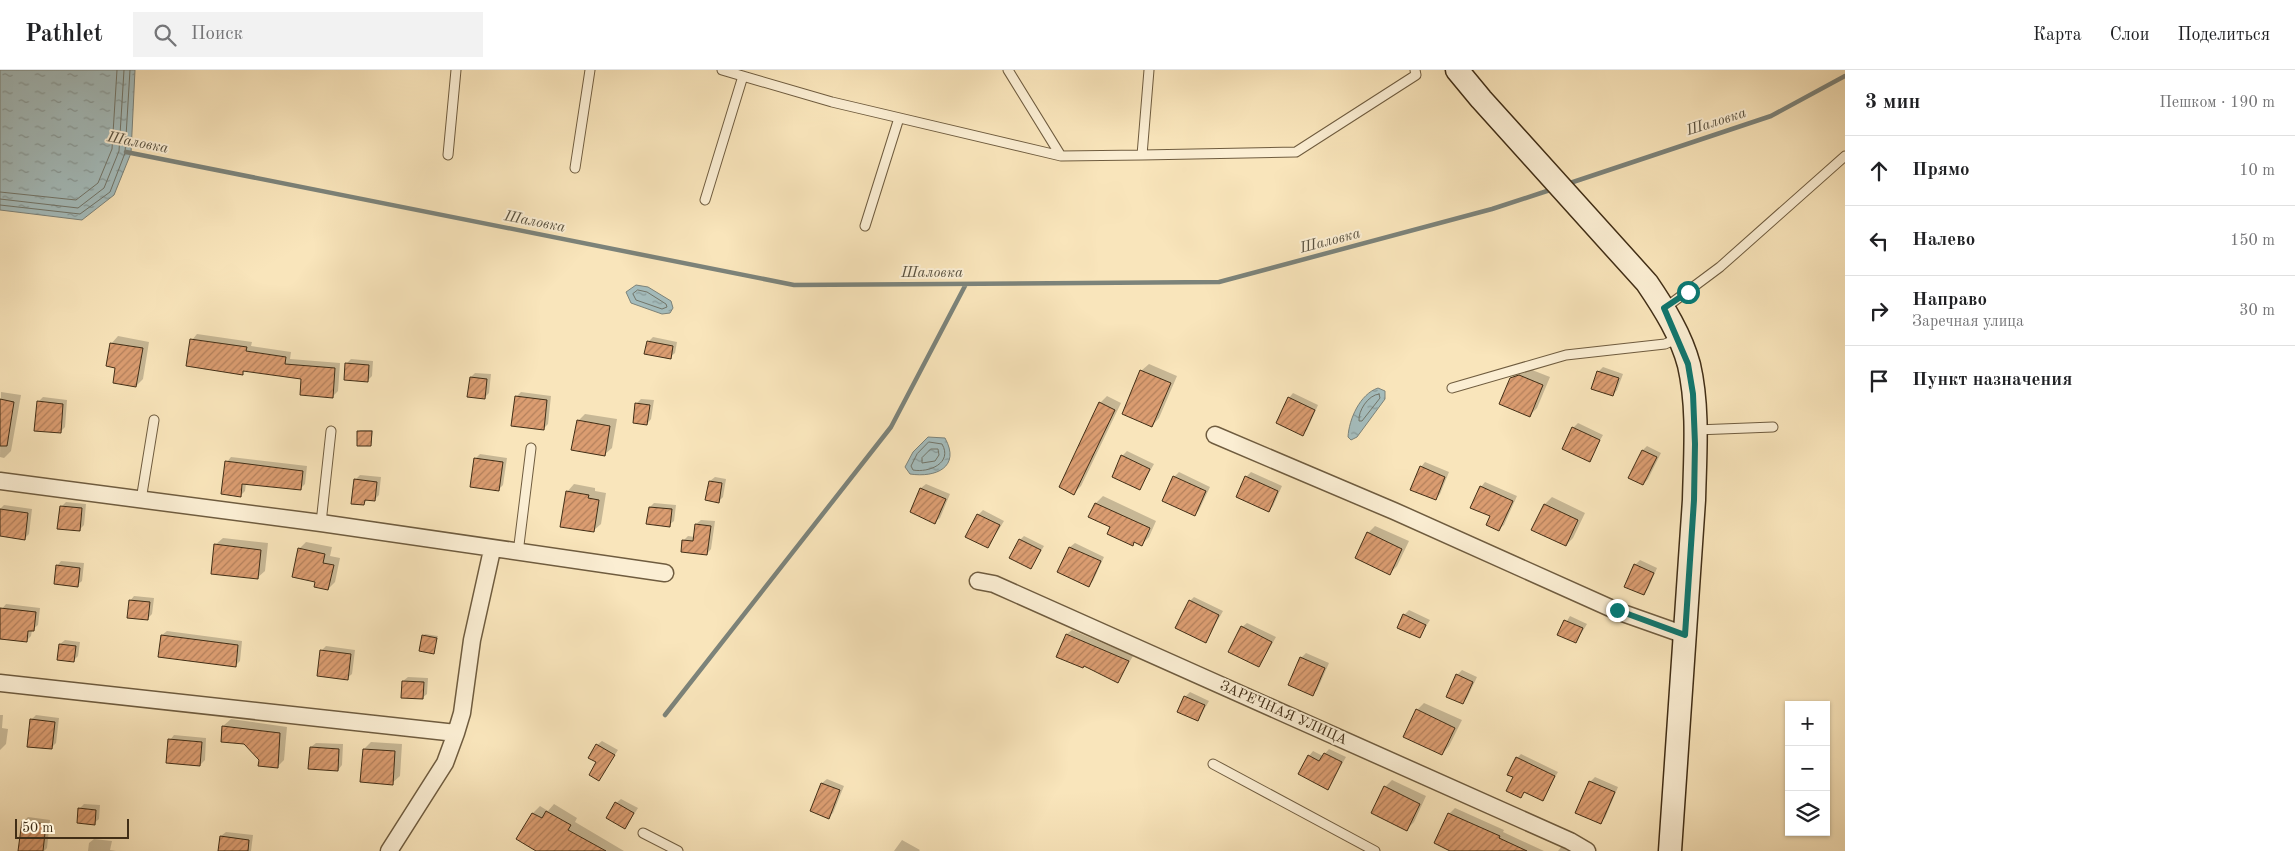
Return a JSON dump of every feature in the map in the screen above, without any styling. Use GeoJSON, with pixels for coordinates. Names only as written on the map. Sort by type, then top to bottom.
{"type":"FeatureCollection","features":[{"type":"Feature","properties":{"kind":"street"},"geometry":{"type":"LineString","coordinates":[[1457,70],[1647,283],[1664,308],[1679,338],[1688,364],[1694,430],[1694,500],[1670,851]]}},
{"type":"Feature","properties":{"kind":"street"},"geometry":{"type":"LineString","coordinates":[[1215,435],[1394,511],[1617,610],[1685,635]]}},
{"type":"Feature","properties":{"kind":"street"},"geometry":{"type":"LineString","coordinates":[[0,481],[321,524],[665,574]]}},
{"type":"Feature","properties":{"kind":"street"},"geometry":{"type":"LineString","coordinates":[[389,851],[445,763],[456,733],[462,713],[472,640],[492,550]]}},
{"type":"Feature","properties":{"kind":"street","name":"ЗАРЕЧНАЯ УЛИЦА"},"geometry":{"type":"LineString","coordinates":[[978,581],[994,584],[1310,724],[1570,841],[1587,851]]}},
{"type":"Feature","properties":{"kind":"street"},"geometry":{"type":"LineString","coordinates":[[0,683],[456,733]]}},
{"type":"Feature","properties":{"kind":"lane"},"geometry":{"type":"LineString","coordinates":[[448,155],[456,70]]}},
{"type":"Feature","properties":{"kind":"lane"},"geometry":{"type":"LineString","coordinates":[[575,168],[590,70]]}},
{"type":"Feature","properties":{"kind":"lane"},"geometry":{"type":"LineString","coordinates":[[722,70],[832,102],[1061,156],[1296,152],[1416,75],[1415,70]]}},
{"type":"Feature","properties":{"kind":"lane"},"geometry":{"type":"LineString","coordinates":[[1008,70],[1061,156]]}},
{"type":"Feature","properties":{"kind":"lane"},"geometry":{"type":"LineString","coordinates":[[1142,155],[1149,70]]}},
{"type":"Feature","properties":{"kind":"lane"},"geometry":{"type":"LineString","coordinates":[[705,200],[743,76]]}},
{"type":"Feature","properties":{"kind":"lane"},"geometry":{"type":"LineString","coordinates":[[865,226],[899,118]]}},
{"type":"Feature","properties":{"kind":"lane"},"geometry":{"type":"LineString","coordinates":[[1664,308],[1720,267],[1845,156]]}},
{"type":"Feature","properties":{"kind":"lane"},"geometry":{"type":"LineString","coordinates":[[1452,388],[1566,355],[1665,344],[1679,338]]}},
{"type":"Feature","properties":{"kind":"lane"},"geometry":{"type":"LineString","coordinates":[[141,500],[154,420]]}},
{"type":"Feature","properties":{"kind":"lane"},"geometry":{"type":"LineString","coordinates":[[1694,430],[1774,427]]}},
{"type":"Feature","properties":{"kind":"lane"},"geometry":{"type":"LineString","coordinates":[[321,524],[331,431]]}},
{"type":"Feature","properties":{"kind":"lane"},"geometry":{"type":"LineString","coordinates":[[518,553],[531,448]]}},
{"type":"Feature","properties":{"kind":"lane"},"geometry":{"type":"LineString","coordinates":[[1213,764],[1375,851]]}},
{"type":"Feature","properties":{"kind":"lane"},"geometry":{"type":"LineString","coordinates":[[643,833],[678,851]]}},
{"type":"Feature","properties":{"kind":"water"},"geometry":{"type":"Polygon","coordinates":[[[0,70],[135,70],[131,153],[114,195],[82,220],[0,210],[0,70]]]}},
{"type":"Feature","properties":{"kind":"water"},"geometry":{"type":"Polygon","coordinates":[[[636,285],[648,287],[671,301],[673,308],[670,313],[662,314],[631,303],[626,292],[636,285]]]}},
{"type":"Feature","properties":{"kind":"water"},"geometry":{"type":"Polygon","coordinates":[[[1378,388],[1385,391],[1385,399],[1357,437],[1351,440],[1348,437],[1353,415],[1361,401],[1378,388]]]}},
{"type":"Feature","properties":{"kind":"water"},"geometry":{"type":"Polygon","coordinates":[[[928,437],[945,438],[950,456],[948,463],[937,472],[920,475],[910,474],[905,467],[913,452],[928,437]]]}},
{"type":"Feature","properties":{"kind":"building"},"geometry":{"type":"Polygon","coordinates":[[[190,339],[247,347],[246,351],[286,357],[285,364],[335,368],[333,398],[300,395],[301,379],[243,371],[243,375],[186,366],[190,339]]]}},
{"type":"Feature","properties":{"kind":"building"},"geometry":{"type":"Polygon","coordinates":[[[647,341],[673,346],[671,359],[644,354],[647,341]]]}},
{"type":"Feature","properties":{"kind":"building"},"geometry":{"type":"Polygon","coordinates":[[[110,343],[143,348],[136,387],[113,383],[115,368],[106,366],[110,343]]]}},
{"type":"Feature","properties":{"kind":"building"},"geometry":{"type":"Polygon","coordinates":[[[345,363],[369,365],[368,382],[344,380],[345,363]]]}},
{"type":"Feature","properties":{"kind":"building"},"geometry":{"type":"Polygon","coordinates":[[[1140,370],[1171,383],[1152,427],[1122,414],[1140,370]]]}},
{"type":"Feature","properties":{"kind":"building"},"geometry":{"type":"Polygon","coordinates":[[[1597,371],[1619,378],[1613,396],[1591,389],[1597,371]]]}},
{"type":"Feature","properties":{"kind":"building"},"geometry":{"type":"Polygon","coordinates":[[[1519,375],[1543,385],[1530,417],[1499,404],[1510,378],[1519,375]]]}},
{"type":"Feature","properties":{"kind":"building"},"geometry":{"type":"Polygon","coordinates":[[[470,377],[487,379],[485,399],[467,397],[470,377]]]}},
{"type":"Feature","properties":{"kind":"building"},"geometry":{"type":"Polygon","coordinates":[[[515,396],[547,400],[544,430],[511,426],[515,396]]]}},
{"type":"Feature","properties":{"kind":"building"},"geometry":{"type":"Polygon","coordinates":[[[1288,397],[1315,410],[1303,436],[1276,423],[1288,397]]]}},
{"type":"Feature","properties":{"kind":"building"},"geometry":{"type":"Polygon","coordinates":[[[0,399],[14,402],[7,446],[0,446],[0,399]]]}},
{"type":"Feature","properties":{"kind":"building"},"geometry":{"type":"Polygon","coordinates":[[[37,401],[63,404],[61,433],[34,431],[37,401]]]}},
{"type":"Feature","properties":{"kind":"building"},"geometry":{"type":"Polygon","coordinates":[[[1099,402],[1115,410],[1074,495],[1059,487],[1099,402]]]}},
{"type":"Feature","properties":{"kind":"building"},"geometry":{"type":"Polygon","coordinates":[[[635,403],[650,405],[647,425],[633,423],[635,403]]]}},
{"type":"Feature","properties":{"kind":"building"},"geometry":{"type":"Polygon","coordinates":[[[577,420],[610,426],[605,456],[571,450],[577,420]]]}},
{"type":"Feature","properties":{"kind":"building"},"geometry":{"type":"Polygon","coordinates":[[[1572,427],[1600,440],[1590,462],[1562,449],[1572,427]]]}},
{"type":"Feature","properties":{"kind":"building"},"geometry":{"type":"Polygon","coordinates":[[[357,431],[372,431],[371,446],[357,446],[357,431]]]}},
{"type":"Feature","properties":{"kind":"building"},"geometry":{"type":"Polygon","coordinates":[[[1642,450],[1657,457],[1643,485],[1628,478],[1642,450]]]}},
{"type":"Feature","properties":{"kind":"building"},"geometry":{"type":"Polygon","coordinates":[[[1121,455],[1150,469],[1140,490],[1112,477],[1121,455]]]}},
{"type":"Feature","properties":{"kind":"building"},"geometry":{"type":"Polygon","coordinates":[[[474,458],[503,462],[499,491],[470,487],[474,458]]]}},
{"type":"Feature","properties":{"kind":"building"},"geometry":{"type":"Polygon","coordinates":[[[225,461],[303,471],[301,490],[242,484],[241,497],[221,494],[225,461]]]}},
{"type":"Feature","properties":{"kind":"building"},"geometry":{"type":"Polygon","coordinates":[[[1420,466],[1445,477],[1436,500],[1410,490],[1420,466]]]}},
{"type":"Feature","properties":{"kind":"building"},"geometry":{"type":"Polygon","coordinates":[[[1173,476],[1206,491],[1195,516],[1162,501],[1173,476]]]}},
{"type":"Feature","properties":{"kind":"building"},"geometry":{"type":"Polygon","coordinates":[[[1245,476],[1278,491],[1269,512],[1236,497],[1245,476]]]}},
{"type":"Feature","properties":{"kind":"building"},"geometry":{"type":"Polygon","coordinates":[[[354,479],[377,482],[375,501],[365,500],[364,505],[351,504],[354,479]]]}},
{"type":"Feature","properties":{"kind":"building"},"geometry":{"type":"Polygon","coordinates":[[[709,481],[722,483],[719,503],[705,500],[709,481]]]}},
{"type":"Feature","properties":{"kind":"building"},"geometry":{"type":"Polygon","coordinates":[[[1480,486],[1513,501],[1499,531],[1486,525],[1490,516],[1470,508],[1480,486]]]}},
{"type":"Feature","properties":{"kind":"building"},"geometry":{"type":"Polygon","coordinates":[[[920,488],[946,499],[935,524],[910,512],[920,488]]]}},
{"type":"Feature","properties":{"kind":"building"},"geometry":{"type":"Polygon","coordinates":[[[566,491],[589,495],[588,498],[599,500],[594,532],[560,527],[566,491]]]}},
{"type":"Feature","properties":{"kind":"building"},"geometry":{"type":"Polygon","coordinates":[[[1095,503],[1150,528],[1142,546],[1134,542],[1133,546],[1107,534],[1110,527],[1088,517],[1095,503]]]}},
{"type":"Feature","properties":{"kind":"building"},"geometry":{"type":"Polygon","coordinates":[[[1544,504],[1578,520],[1566,546],[1531,530],[1544,504]]]}},
{"type":"Feature","properties":{"kind":"building"},"geometry":{"type":"Polygon","coordinates":[[[60,506],[82,508],[80,531],[57,529],[60,506]]]}},
{"type":"Feature","properties":{"kind":"building"},"geometry":{"type":"Polygon","coordinates":[[[649,507],[672,509],[670,527],[646,524],[649,507]]]}},
{"type":"Feature","properties":{"kind":"building"},"geometry":{"type":"Polygon","coordinates":[[[0,509],[28,513],[25,540],[0,536],[0,509]]]}},
{"type":"Feature","properties":{"kind":"building"},"geometry":{"type":"Polygon","coordinates":[[[977,514],[1000,525],[988,548],[965,537],[977,514]]]}},
{"type":"Feature","properties":{"kind":"building"},"geometry":{"type":"Polygon","coordinates":[[[695,524],[711,526],[707,555],[681,552],[682,540],[693,541],[695,524]]]}},
{"type":"Feature","properties":{"kind":"building"},"geometry":{"type":"Polygon","coordinates":[[[1367,532],[1402,549],[1390,575],[1355,558],[1367,532]]]}},
{"type":"Feature","properties":{"kind":"building"},"geometry":{"type":"Polygon","coordinates":[[[1019,539],[1041,550],[1031,569],[1009,558],[1019,539]]]}},
{"type":"Feature","properties":{"kind":"building"},"geometry":{"type":"Polygon","coordinates":[[[214,544],[261,550],[258,579],[211,574],[214,544]]]}},
{"type":"Feature","properties":{"kind":"building"},"geometry":{"type":"Polygon","coordinates":[[[1069,547],[1101,561],[1089,587],[1057,572],[1069,547]]]}},
{"type":"Feature","properties":{"kind":"building"},"geometry":{"type":"Polygon","coordinates":[[[298,548],[325,554],[323,563],[334,565],[328,590],[314,587],[315,582],[292,577],[298,548]]]}},
{"type":"Feature","properties":{"kind":"building"},"geometry":{"type":"Polygon","coordinates":[[[1634,564],[1654,573],[1644,595],[1624,587],[1634,564]]]}},
{"type":"Feature","properties":{"kind":"building"},"geometry":{"type":"Polygon","coordinates":[[[56,565],[80,568],[78,587],[54,584],[56,565]]]}},
{"type":"Feature","properties":{"kind":"building"},"geometry":{"type":"Polygon","coordinates":[[[129,600],[150,602],[148,620],[127,618],[129,600]]]}},
{"type":"Feature","properties":{"kind":"building"},"geometry":{"type":"Polygon","coordinates":[[[1189,600],[1219,615],[1206,643],[1175,628],[1189,600]]]}},
{"type":"Feature","properties":{"kind":"building"},"geometry":{"type":"Polygon","coordinates":[[[0,608],[36,612],[34,631],[28,631],[27,642],[0,639],[0,608]]]}},
{"type":"Feature","properties":{"kind":"building"},"geometry":{"type":"Polygon","coordinates":[[[1403,614],[1426,625],[1420,638],[1397,628],[1403,614]]]}},
{"type":"Feature","properties":{"kind":"building"},"geometry":{"type":"Polygon","coordinates":[[[1564,620],[1583,628],[1576,643],[1557,635],[1564,620]]]}},
{"type":"Feature","properties":{"kind":"building"},"geometry":{"type":"Polygon","coordinates":[[[1241,626],[1272,642],[1259,667],[1228,652],[1241,626]]]}},
{"type":"Feature","properties":{"kind":"building"},"geometry":{"type":"Polygon","coordinates":[[[1066,634],[1129,661],[1118,683],[1084,666],[1083,668],[1056,657],[1066,634]]]}},
{"type":"Feature","properties":{"kind":"building"},"geometry":{"type":"Polygon","coordinates":[[[161,635],[238,645],[236,667],[158,657],[161,635]]]}},
{"type":"Feature","properties":{"kind":"building"},"geometry":{"type":"Polygon","coordinates":[[[422,635],[437,638],[434,654],[419,651],[422,635]]]}},
{"type":"Feature","properties":{"kind":"building"},"geometry":{"type":"Polygon","coordinates":[[[59,644],[76,646],[74,662],[57,660],[59,644]]]}},
{"type":"Feature","properties":{"kind":"building"},"geometry":{"type":"Polygon","coordinates":[[[320,650],[351,654],[348,680],[317,676],[320,650]]]}},
{"type":"Feature","properties":{"kind":"building"},"geometry":{"type":"Polygon","coordinates":[[[1300,657],[1325,668],[1313,696],[1288,685],[1300,657]]]}},
{"type":"Feature","properties":{"kind":"building"},"geometry":{"type":"Polygon","coordinates":[[[1456,674],[1473,682],[1463,704],[1446,697],[1456,674]]]}},
{"type":"Feature","properties":{"kind":"building"},"geometry":{"type":"Polygon","coordinates":[[[402,681],[424,682],[423,699],[401,698],[402,681]]]}},
{"type":"Feature","properties":{"kind":"building"},"geometry":{"type":"Polygon","coordinates":[[[1184,696],[1205,705],[1198,721],[1177,712],[1184,696]]]}},
{"type":"Feature","properties":{"kind":"building"},"geometry":{"type":"Polygon","coordinates":[[[1416,709],[1455,728],[1442,755],[1403,737],[1416,709]]]}},
{"type":"Feature","properties":{"kind":"building"},"geometry":{"type":"Polygon","coordinates":[[[30,719],[55,722],[52,749],[27,747],[30,719]]]}},
{"type":"Feature","properties":{"kind":"building"},"geometry":{"type":"Polygon","coordinates":[[[222,726],[280,733],[278,768],[258,766],[259,760],[244,744],[221,742],[222,726]]]}},
{"type":"Feature","properties":{"kind":"building"},"geometry":{"type":"Polygon","coordinates":[[[168,739],[202,742],[200,766],[166,763],[168,739]]]}},
{"type":"Feature","properties":{"kind":"building"},"geometry":{"type":"Polygon","coordinates":[[[596,744],[615,755],[599,781],[589,775],[596,762],[588,758],[596,744]]]}},
{"type":"Feature","properties":{"kind":"building"},"geometry":{"type":"Polygon","coordinates":[[[310,747],[339,749],[338,771],[308,769],[310,747]]]}},
{"type":"Feature","properties":{"kind":"building"},"geometry":{"type":"Polygon","coordinates":[[[363,749],[395,751],[393,785],[360,782],[363,749]]]}},
{"type":"Feature","properties":{"kind":"building"},"geometry":{"type":"Polygon","coordinates":[[[1324,753],[1342,762],[1328,790],[1298,774],[1308,755],[1319,761],[1324,753]]]}},
{"type":"Feature","properties":{"kind":"building"},"geometry":{"type":"Polygon","coordinates":[[[1516,757],[1555,776],[1543,801],[1524,792],[1521,798],[1506,791],[1513,777],[1507,775],[1516,757]]]}},
{"type":"Feature","properties":{"kind":"building"},"geometry":{"type":"Polygon","coordinates":[[[1589,781],[1615,792],[1601,824],[1575,813],[1589,781]]]}},
{"type":"Feature","properties":{"kind":"building"},"geometry":{"type":"Polygon","coordinates":[[[821,783],[840,790],[829,819],[810,811],[821,783]]]}},
{"type":"Feature","properties":{"kind":"building"},"geometry":{"type":"Polygon","coordinates":[[[1384,786],[1420,804],[1407,831],[1371,813],[1384,786]]]}},
{"type":"Feature","properties":{"kind":"building"},"geometry":{"type":"Polygon","coordinates":[[[615,802],[634,813],[625,829],[606,818],[615,802]]]}},
{"type":"Feature","properties":{"kind":"building"},"geometry":{"type":"Polygon","coordinates":[[[78,808],[96,810],[95,825],[77,823],[78,808]]]}},
{"type":"Feature","properties":{"kind":"building"},"geometry":{"type":"Polygon","coordinates":[[[546,811],[571,825],[568,830],[606,851],[536,851],[516,839],[532,813],[542,818],[546,811]]]}},
{"type":"Feature","properties":{"kind":"building"},"geometry":{"type":"Polygon","coordinates":[[[1448,813],[1500,836],[1499,838],[1527,851],[1450,851],[1434,843],[1448,813]]]}},
{"type":"Feature","properties":{"kind":"building"},"geometry":{"type":"Polygon","coordinates":[[[22,821],[46,824],[43,851],[18,851],[22,821]]]}},
{"type":"Feature","properties":{"kind":"building"},"geometry":{"type":"Polygon","coordinates":[[[220,836],[249,840],[248,851],[218,851],[220,836]]]}},
{"type":"Feature","properties":{"kind":"waterway","name":"Шаловка"},"geometry":{"type":"LineString","coordinates":[[1567,184],[1771,116],[1845,76]]}},
{"type":"Feature","properties":{"kind":"waterway","name":"Шаловка"},"geometry":{"type":"LineString","coordinates":[[126,152],[794,285],[1219,282],[1492,209],[1553,189]]}},
{"type":"Feature","properties":{"kind":"waterway"},"geometry":{"type":"LineString","coordinates":[[665,715],[891,427],[966,284]]}},
{"type":"Feature","properties":{"kind":"route"},"geometry":{"type":"LineString","coordinates":[[1617,610],[1685,635],[1694,500],[1695,444],[1693,394],[1688,364],[1679,338],[1664,308],[1688,292]]}}]}
